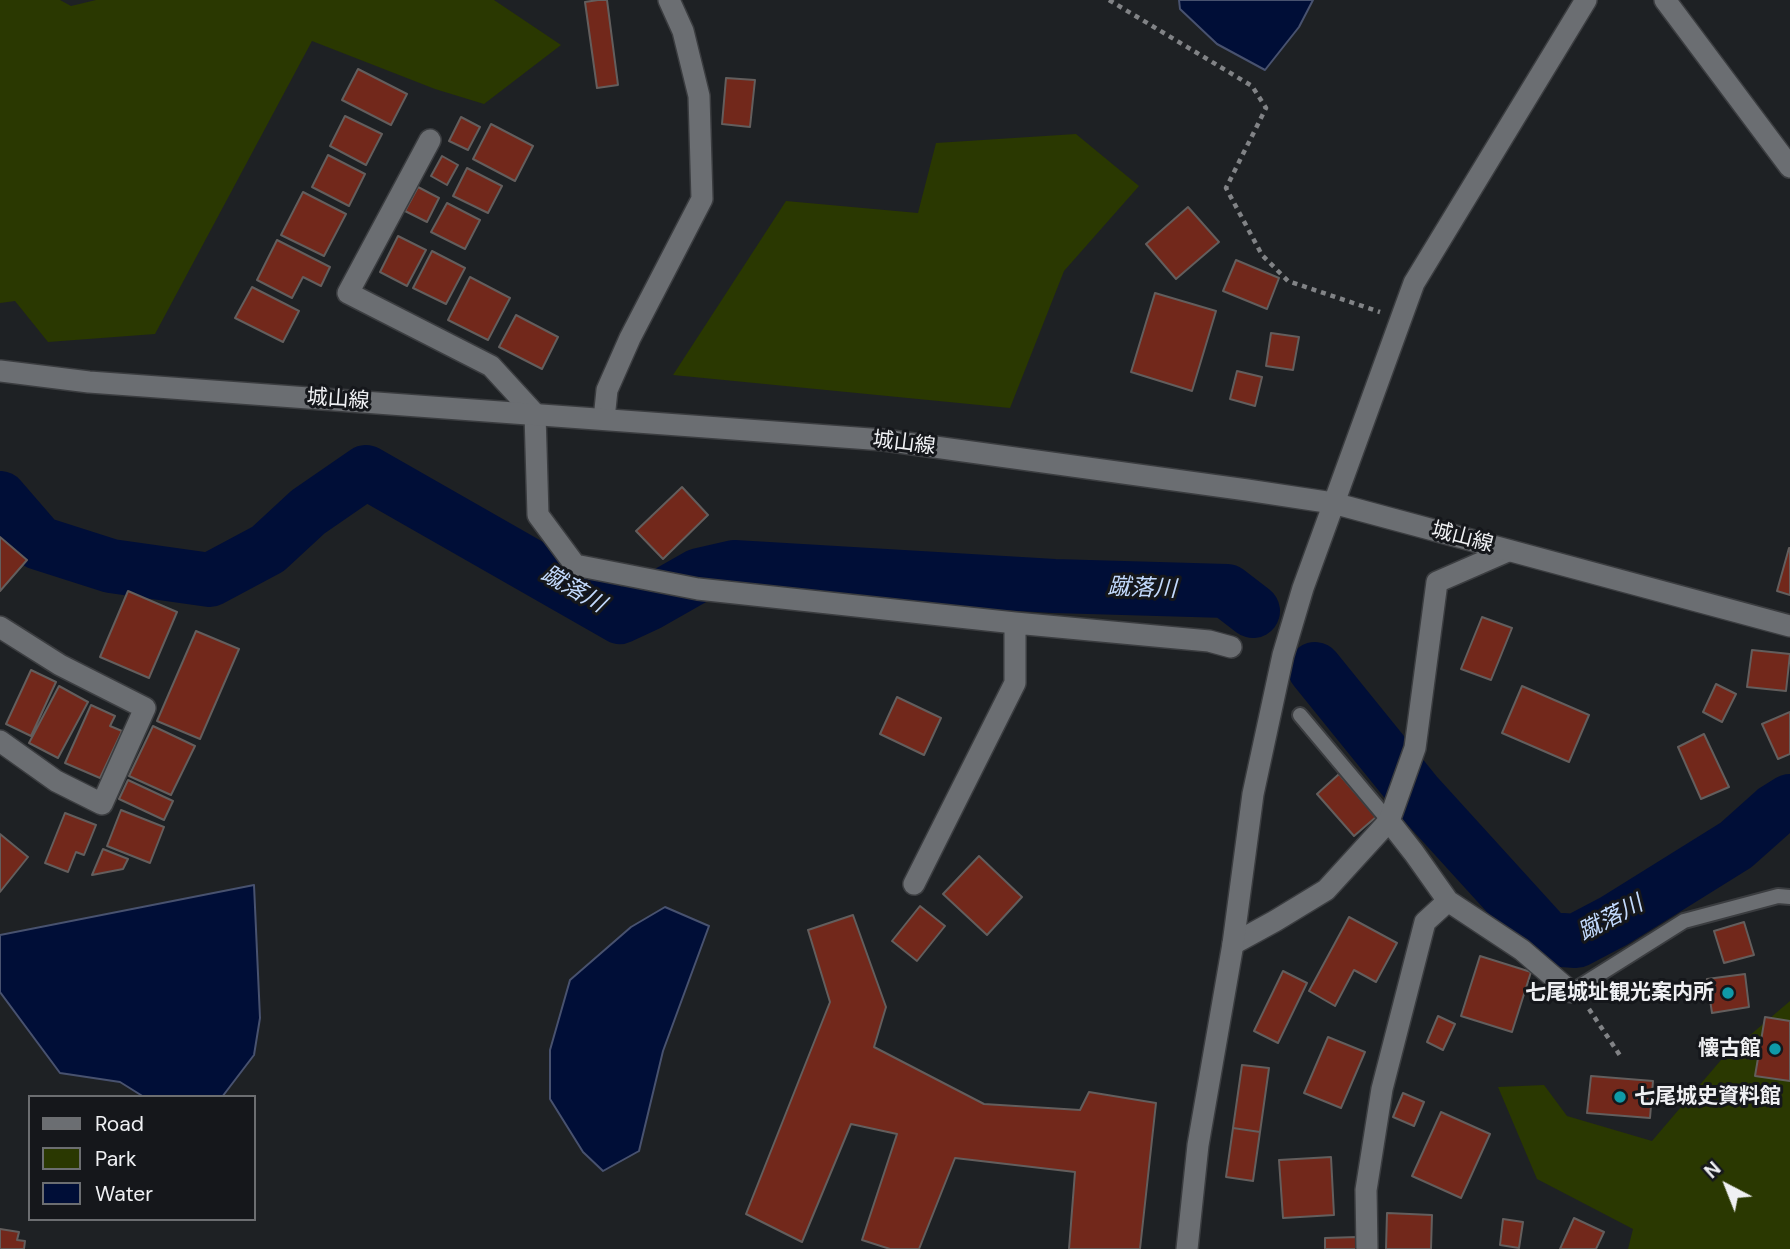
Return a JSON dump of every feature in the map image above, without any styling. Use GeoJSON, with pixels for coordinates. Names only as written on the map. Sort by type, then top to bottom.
{"type":"FeatureCollection","features":[{"type":"Feature","properties":{"kind":"street"},"geometry":{"type":"LineString","coordinates":[[604,419],[607,390],[630,338],[702,199],[699,96],[683,31],[669,0]]}},
{"type":"Feature","properties":{"kind":"street"},"geometry":{"type":"LineString","coordinates":[[1187,1249],[1198,1145],[1233,944],[1253,794],[1283,655],[1303,588],[1414,283],[1586,0]]}},
{"type":"Feature","properties":{"kind":"street"},"geometry":{"type":"LineString","coordinates":[[1665,0],[1790,167]]}},
{"type":"Feature","properties":{"kind":"street"},"geometry":{"type":"LineString","coordinates":[[430,139],[348,293],[491,366],[535,414],[538,515],[575,565],[698,589],[1209,641],[1231,647]]}},
{"type":"Feature","properties":{"kind":"street","name":"城山線"},"geometry":{"type":"LineString","coordinates":[[0,371],[89,382],[884,440],[1334,503],[1790,626]]}},
{"type":"Feature","properties":{"kind":"street"},"geometry":{"type":"LineString","coordinates":[[1233,944],[1326,890],[1390,821],[1415,748],[1437,582],[1507,551]]}},
{"type":"Feature","properties":{"kind":"street"},"geometry":{"type":"LineString","coordinates":[[914,884],[1014,683],[1014,623]]}},
{"type":"Feature","properties":{"kind":"street"},"geometry":{"type":"LineString","coordinates":[[0,627],[60,665],[145,708],[102,804],[56,781],[0,741]]}},
{"type":"Feature","properties":{"kind":"street"},"geometry":{"type":"LineString","coordinates":[[1390,821],[1448,901],[1522,950],[1571,992]]}},
{"type":"Feature","properties":{"kind":"street"},"geometry":{"type":"LineString","coordinates":[[1367,1249],[1366,1190],[1382,1089],[1425,922],[1448,901]]}},
{"type":"Feature","properties":{"kind":"lane"},"geometry":{"type":"LineString","coordinates":[[1300,715],[1390,821]]}},
{"type":"Feature","properties":{"kind":"lane"},"geometry":{"type":"LineString","coordinates":[[1571,992],[1684,921],[1778,895],[1790,897]]}},
{"type":"Feature","properties":{"kind":"path"},"geometry":{"type":"LineString","coordinates":[[1108,0],[1252,86],[1266,108],[1226,188],[1262,255],[1288,281],[1400,320]]}},
{"type":"Feature","properties":{"kind":"path"},"geometry":{"type":"LineString","coordinates":[[1571,992],[1586,1005],[1621,1057]]}},
{"type":"Feature","properties":{"kind":"green space"},"geometry":{"type":"Polygon","coordinates":[[[0,0],[60,0],[71,6],[96,0],[494,0],[561,45],[484,104],[435,89],[312,41],[155,334],[48,342],[15,301],[0,303],[0,0]]]}},
{"type":"Feature","properties":{"kind":"green space"},"geometry":{"type":"Polygon","coordinates":[[[1076,134],[1139,186],[1064,271],[1010,408],[673,375],[786,201],[918,213],[936,143],[1076,134]]]}},
{"type":"Feature","properties":{"kind":"green space"},"geometry":{"type":"Polygon","coordinates":[[[1790,1001],[1790,1249],[1628,1249],[1633,1229],[1537,1179],[1498,1087],[1544,1085],[1567,1116],[1652,1141],[1721,1060],[1790,1001]]]}},
{"type":"Feature","properties":{"kind":"water"},"geometry":{"type":"Polygon","coordinates":[[[1179,0],[1313,0],[1299,27],[1265,70],[1217,44],[1180,9],[1179,0]]]}},
{"type":"Feature","properties":{"kind":"water"},"geometry":{"type":"Polygon","coordinates":[[[254,885],[260,1018],[254,1055],[224,1095],[141,1095],[120,1082],[60,1073],[0,992],[0,935],[254,885]]]}},
{"type":"Feature","properties":{"kind":"water"},"geometry":{"type":"Polygon","coordinates":[[[665,907],[709,926],[663,1051],[639,1151],[603,1171],[583,1152],[550,1099],[550,1050],[570,980],[631,927],[665,907]]]}},
{"type":"Feature","properties":{"kind":"building"},"geometry":{"type":"Polygon","coordinates":[[[607,0],[618,85],[597,88],[585,2],[607,0]]]}},
{"type":"Feature","properties":{"kind":"building"},"geometry":{"type":"Polygon","coordinates":[[[358,69],[407,94],[391,125],[342,100],[358,69]]]}},
{"type":"Feature","properties":{"kind":"building"},"geometry":{"type":"Polygon","coordinates":[[[726,78],[755,80],[750,127],[722,124],[726,78]]]}},
{"type":"Feature","properties":{"kind":"building"},"geometry":{"type":"Polygon","coordinates":[[[345,116],[382,134],[366,165],[330,146],[345,116]]]}},
{"type":"Feature","properties":{"kind":"building"},"geometry":{"type":"Polygon","coordinates":[[[461,117],[480,127],[468,150],[449,141],[461,117]]]}},
{"type":"Feature","properties":{"kind":"building"},"geometry":{"type":"Polygon","coordinates":[[[491,124],[533,146],[515,181],[473,159],[491,124]]]}},
{"type":"Feature","properties":{"kind":"building"},"geometry":{"type":"Polygon","coordinates":[[[328,155],[365,174],[349,206],[312,187],[328,155]]]}},
{"type":"Feature","properties":{"kind":"building"},"geometry":{"type":"Polygon","coordinates":[[[442,156],[458,165],[447,185],[431,176],[442,156]]]}},
{"type":"Feature","properties":{"kind":"building"},"geometry":{"type":"Polygon","coordinates":[[[467,168],[502,186],[488,213],[453,196],[467,168]]]}},
{"type":"Feature","properties":{"kind":"building"},"geometry":{"type":"Polygon","coordinates":[[[418,187],[439,198],[427,222],[405,211],[418,187]]]}},
{"type":"Feature","properties":{"kind":"building"},"geometry":{"type":"Polygon","coordinates":[[[303,192],[346,214],[324,256],[281,235],[303,192]]]}},
{"type":"Feature","properties":{"kind":"building"},"geometry":{"type":"Polygon","coordinates":[[[447,203],[480,220],[465,249],[431,232],[447,203]]]}},
{"type":"Feature","properties":{"kind":"building"},"geometry":{"type":"Polygon","coordinates":[[[1188,207],[1219,242],[1176,279],[1146,244],[1188,207]]]}},
{"type":"Feature","properties":{"kind":"building"},"geometry":{"type":"Polygon","coordinates":[[[398,236],[426,250],[407,286],[380,272],[398,236]]]}},
{"type":"Feature","properties":{"kind":"building"},"geometry":{"type":"Polygon","coordinates":[[[277,240],[330,267],[321,286],[303,277],[292,298],[257,280],[277,240]]]}},
{"type":"Feature","properties":{"kind":"building"},"geometry":{"type":"Polygon","coordinates":[[[432,251],[465,268],[446,304],[413,288],[432,251]]]}},
{"type":"Feature","properties":{"kind":"building"},"geometry":{"type":"Polygon","coordinates":[[[1236,260],[1279,278],[1267,309],[1223,291],[1236,260]]]}},
{"type":"Feature","properties":{"kind":"building"},"geometry":{"type":"Polygon","coordinates":[[[470,277],[510,298],[488,340],[448,320],[470,277]]]}},
{"type":"Feature","properties":{"kind":"building"},"geometry":{"type":"Polygon","coordinates":[[[252,287],[299,311],[283,342],[235,318],[252,287]]]}},
{"type":"Feature","properties":{"kind":"building"},"geometry":{"type":"Polygon","coordinates":[[[1155,293],[1216,311],[1192,391],[1131,372],[1155,293]]]}},
{"type":"Feature","properties":{"kind":"building"},"geometry":{"type":"Polygon","coordinates":[[[516,315],[558,337],[542,369],[499,347],[516,315]]]}},
{"type":"Feature","properties":{"kind":"building"},"geometry":{"type":"Polygon","coordinates":[[[1271,333],[1299,337],[1293,370],[1266,366],[1271,333]]]}},
{"type":"Feature","properties":{"kind":"building"},"geometry":{"type":"Polygon","coordinates":[[[1237,371],[1262,377],[1255,406],[1230,399],[1237,371]]]}},
{"type":"Feature","properties":{"kind":"building"},"geometry":{"type":"Polygon","coordinates":[[[682,487],[708,515],[663,559],[636,531],[682,487]]]}},
{"type":"Feature","properties":{"kind":"building"},"geometry":{"type":"Polygon","coordinates":[[[0,537],[27,560],[0,591],[0,537]]]}},
{"type":"Feature","properties":{"kind":"building"},"geometry":{"type":"Polygon","coordinates":[[[1790,548],[1790,595],[1777,591],[1790,548]]]}},
{"type":"Feature","properties":{"kind":"building"},"geometry":{"type":"Polygon","coordinates":[[[128,591],[177,612],[149,678],[100,657],[128,591]]]}},
{"type":"Feature","properties":{"kind":"building"},"geometry":{"type":"Polygon","coordinates":[[[1482,617],[1512,628],[1491,680],[1461,669],[1482,617]]]}},
{"type":"Feature","properties":{"kind":"building"},"geometry":{"type":"Polygon","coordinates":[[[196,631],[239,649],[200,739],[157,721],[196,631]]]}},
{"type":"Feature","properties":{"kind":"building"},"geometry":{"type":"Polygon","coordinates":[[[1752,650],[1790,654],[1786,691],[1747,687],[1752,650]]]}},
{"type":"Feature","properties":{"kind":"building"},"geometry":{"type":"Polygon","coordinates":[[[31,670],[56,682],[31,736],[6,724],[31,670]]]}},
{"type":"Feature","properties":{"kind":"building"},"geometry":{"type":"Polygon","coordinates":[[[1716,684],[1736,694],[1722,722],[1703,712],[1716,684]]]}},
{"type":"Feature","properties":{"kind":"building"},"geometry":{"type":"Polygon","coordinates":[[[59,686],[88,702],[58,758],[29,743],[59,686]]]}},
{"type":"Feature","properties":{"kind":"building"},"geometry":{"type":"Polygon","coordinates":[[[1522,686],[1589,715],[1569,762],[1502,733],[1522,686]]]}},
{"type":"Feature","properties":{"kind":"building"},"geometry":{"type":"Polygon","coordinates":[[[897,697],[941,718],[924,755],[880,734],[897,697]]]}},
{"type":"Feature","properties":{"kind":"building"},"geometry":{"type":"Polygon","coordinates":[[[91,705],[115,716],[110,726],[122,731],[100,778],[65,763],[91,705]]]}},
{"type":"Feature","properties":{"kind":"building"},"geometry":{"type":"Polygon","coordinates":[[[1790,712],[1790,754],[1778,759],[1762,724],[1790,712]]]}},
{"type":"Feature","properties":{"kind":"building"},"geometry":{"type":"Polygon","coordinates":[[[153,726],[195,746],[171,795],[129,776],[153,726]]]}},
{"type":"Feature","properties":{"kind":"building"},"geometry":{"type":"Polygon","coordinates":[[[1704,734],[1729,787],[1701,799],[1678,747],[1704,734]]]}},
{"type":"Feature","properties":{"kind":"building"},"geometry":{"type":"Polygon","coordinates":[[[1339,774],[1376,817],[1354,836],[1317,794],[1339,774]]]}},
{"type":"Feature","properties":{"kind":"building"},"geometry":{"type":"Polygon","coordinates":[[[128,780],[173,801],[164,820],[119,799],[128,780]]]}},
{"type":"Feature","properties":{"kind":"building"},"geometry":{"type":"Polygon","coordinates":[[[121,810],[164,827],[150,863],[107,846],[121,810]]]}},
{"type":"Feature","properties":{"kind":"building"},"geometry":{"type":"Polygon","coordinates":[[[65,813],[96,825],[84,855],[76,852],[68,872],[45,863],[65,813]]]}},
{"type":"Feature","properties":{"kind":"building"},"geometry":{"type":"Polygon","coordinates":[[[0,834],[28,857],[0,892],[0,834]]]}},
{"type":"Feature","properties":{"kind":"building"},"geometry":{"type":"Polygon","coordinates":[[[103,849],[128,859],[123,869],[92,875],[103,849]]]}},
{"type":"Feature","properties":{"kind":"building"},"geometry":{"type":"Polygon","coordinates":[[[979,856],[1022,897],[987,935],[943,894],[979,856]]]}},
{"type":"Feature","properties":{"kind":"building"},"geometry":{"type":"Polygon","coordinates":[[[920,906],[945,926],[917,961],[892,941],[920,906]]]}},
{"type":"Feature","properties":{"kind":"building"},"geometry":{"type":"Polygon","coordinates":[[[853,915],[886,1007],[874,1047],[984,1104],[1080,1110],[1089,1092],[1156,1103],[1140,1249],[1069,1249],[1075,1172],[955,1158],[919,1249],[890,1249],[862,1240],[897,1134],[851,1124],[802,1242],[746,1214],[830,1002],[808,930],[853,915]]]}},
{"type":"Feature","properties":{"kind":"building"},"geometry":{"type":"Polygon","coordinates":[[[1349,917],[1397,943],[1376,982],[1354,970],[1335,1006],[1309,991],[1349,917]]]}},
{"type":"Feature","properties":{"kind":"building"},"geometry":{"type":"Polygon","coordinates":[[[1744,922],[1754,955],[1724,963],[1714,931],[1744,922]]]}},
{"type":"Feature","properties":{"kind":"building"},"geometry":{"type":"Polygon","coordinates":[[[1480,956],[1531,972],[1512,1032],[1461,1016],[1480,956]]]}},
{"type":"Feature","properties":{"kind":"building"},"geometry":{"type":"Polygon","coordinates":[[[1283,971],[1307,983],[1278,1043],[1254,1031],[1283,971]]]}},
{"type":"Feature","properties":{"kind":"building","name":"七尾城址観光案内所"},"geometry":{"type":"Polygon","coordinates":[[[1745,974],[1749,1007],[1712,1013],[1707,979],[1745,974]]]}},
{"type":"Feature","properties":{"kind":"building"},"geometry":{"type":"Polygon","coordinates":[[[1438,1016],[1455,1024],[1443,1050],[1427,1042],[1438,1016]]]}},
{"type":"Feature","properties":{"kind":"building","name":"懐古館"},"geometry":{"type":"Polygon","coordinates":[[[1765,1017],[1790,1021],[1790,1081],[1755,1076],[1765,1017]]]}},
{"type":"Feature","properties":{"kind":"building"},"geometry":{"type":"Polygon","coordinates":[[[1328,1037],[1365,1052],[1341,1108],[1304,1093],[1328,1037]]]}},
{"type":"Feature","properties":{"kind":"building"},"geometry":{"type":"Polygon","coordinates":[[[1242,1065],[1269,1068],[1260,1132],[1233,1128],[1242,1065]]]}},
{"type":"Feature","properties":{"kind":"building","name":"七尾城史資料館"},"geometry":{"type":"Polygon","coordinates":[[[1591,1076],[1653,1081],[1650,1118],[1587,1113],[1591,1076]]]}},
{"type":"Feature","properties":{"kind":"building"},"geometry":{"type":"Polygon","coordinates":[[[1403,1093],[1424,1102],[1414,1126],[1393,1117],[1403,1093]]]}},
{"type":"Feature","properties":{"kind":"building"},"geometry":{"type":"Polygon","coordinates":[[[1441,1112],[1490,1134],[1461,1198],[1412,1176],[1441,1112]]]}},
{"type":"Feature","properties":{"kind":"building"},"geometry":{"type":"Polygon","coordinates":[[[1233,1128],[1260,1132],[1253,1181],[1226,1177],[1233,1128]]]}},
{"type":"Feature","properties":{"kind":"building"},"geometry":{"type":"Polygon","coordinates":[[[1331,1157],[1334,1215],[1283,1218],[1279,1160],[1331,1157]]]}},
{"type":"Feature","properties":{"kind":"building"},"geometry":{"type":"Polygon","coordinates":[[[1387,1213],[1432,1215],[1431,1249],[1386,1249],[1387,1213]]]}},
{"type":"Feature","properties":{"kind":"building"},"geometry":{"type":"Polygon","coordinates":[[[1574,1218],[1604,1232],[1596,1249],[1560,1249],[1574,1218]]]}},
{"type":"Feature","properties":{"kind":"building"},"geometry":{"type":"Polygon","coordinates":[[[1503,1219],[1523,1222],[1519,1248],[1500,1245],[1503,1219]]]}},
{"type":"Feature","properties":{"kind":"building"},"geometry":{"type":"Polygon","coordinates":[[[0,1229],[19,1232],[17,1240],[25,1241],[24,1249],[0,1249],[0,1229]]]}},
{"type":"Feature","properties":{"kind":"building"},"geometry":{"type":"Polygon","coordinates":[[[1357,1237],[1357,1249],[1325,1249],[1325,1238],[1357,1237]]]}},
{"type":"Feature","properties":{"kind":"waterway","name":"蹴落川"},"geometry":{"type":"LineString","coordinates":[[0,498],[39,543],[111,566],[210,580],[268,549],[308,512],[366,472],[620,617],[699,575],[734,567],[1054,586],[1227,591],[1253,611]]}},
{"type":"Feature","properties":{"kind":"waterway","name":"蹴落川"},"geometry":{"type":"LineString","coordinates":[[1315,669],[1417,795],[1548,939],[1576,941],[1614,921],[1736,845],[1774,811],[1790,801]]}},
{"type":"Feature","properties":{"kind":"place","name":"七尾城址観光案内所"},"geometry":{"type":"Point","coordinates":[1728,993]}},
{"type":"Feature","properties":{"kind":"place","name":"懐古館"},"geometry":{"type":"Point","coordinates":[1775,1049]}},
{"type":"Feature","properties":{"kind":"place","name":"七尾城史資料館"},"geometry":{"type":"Point","coordinates":[1620,1097]}}]}
